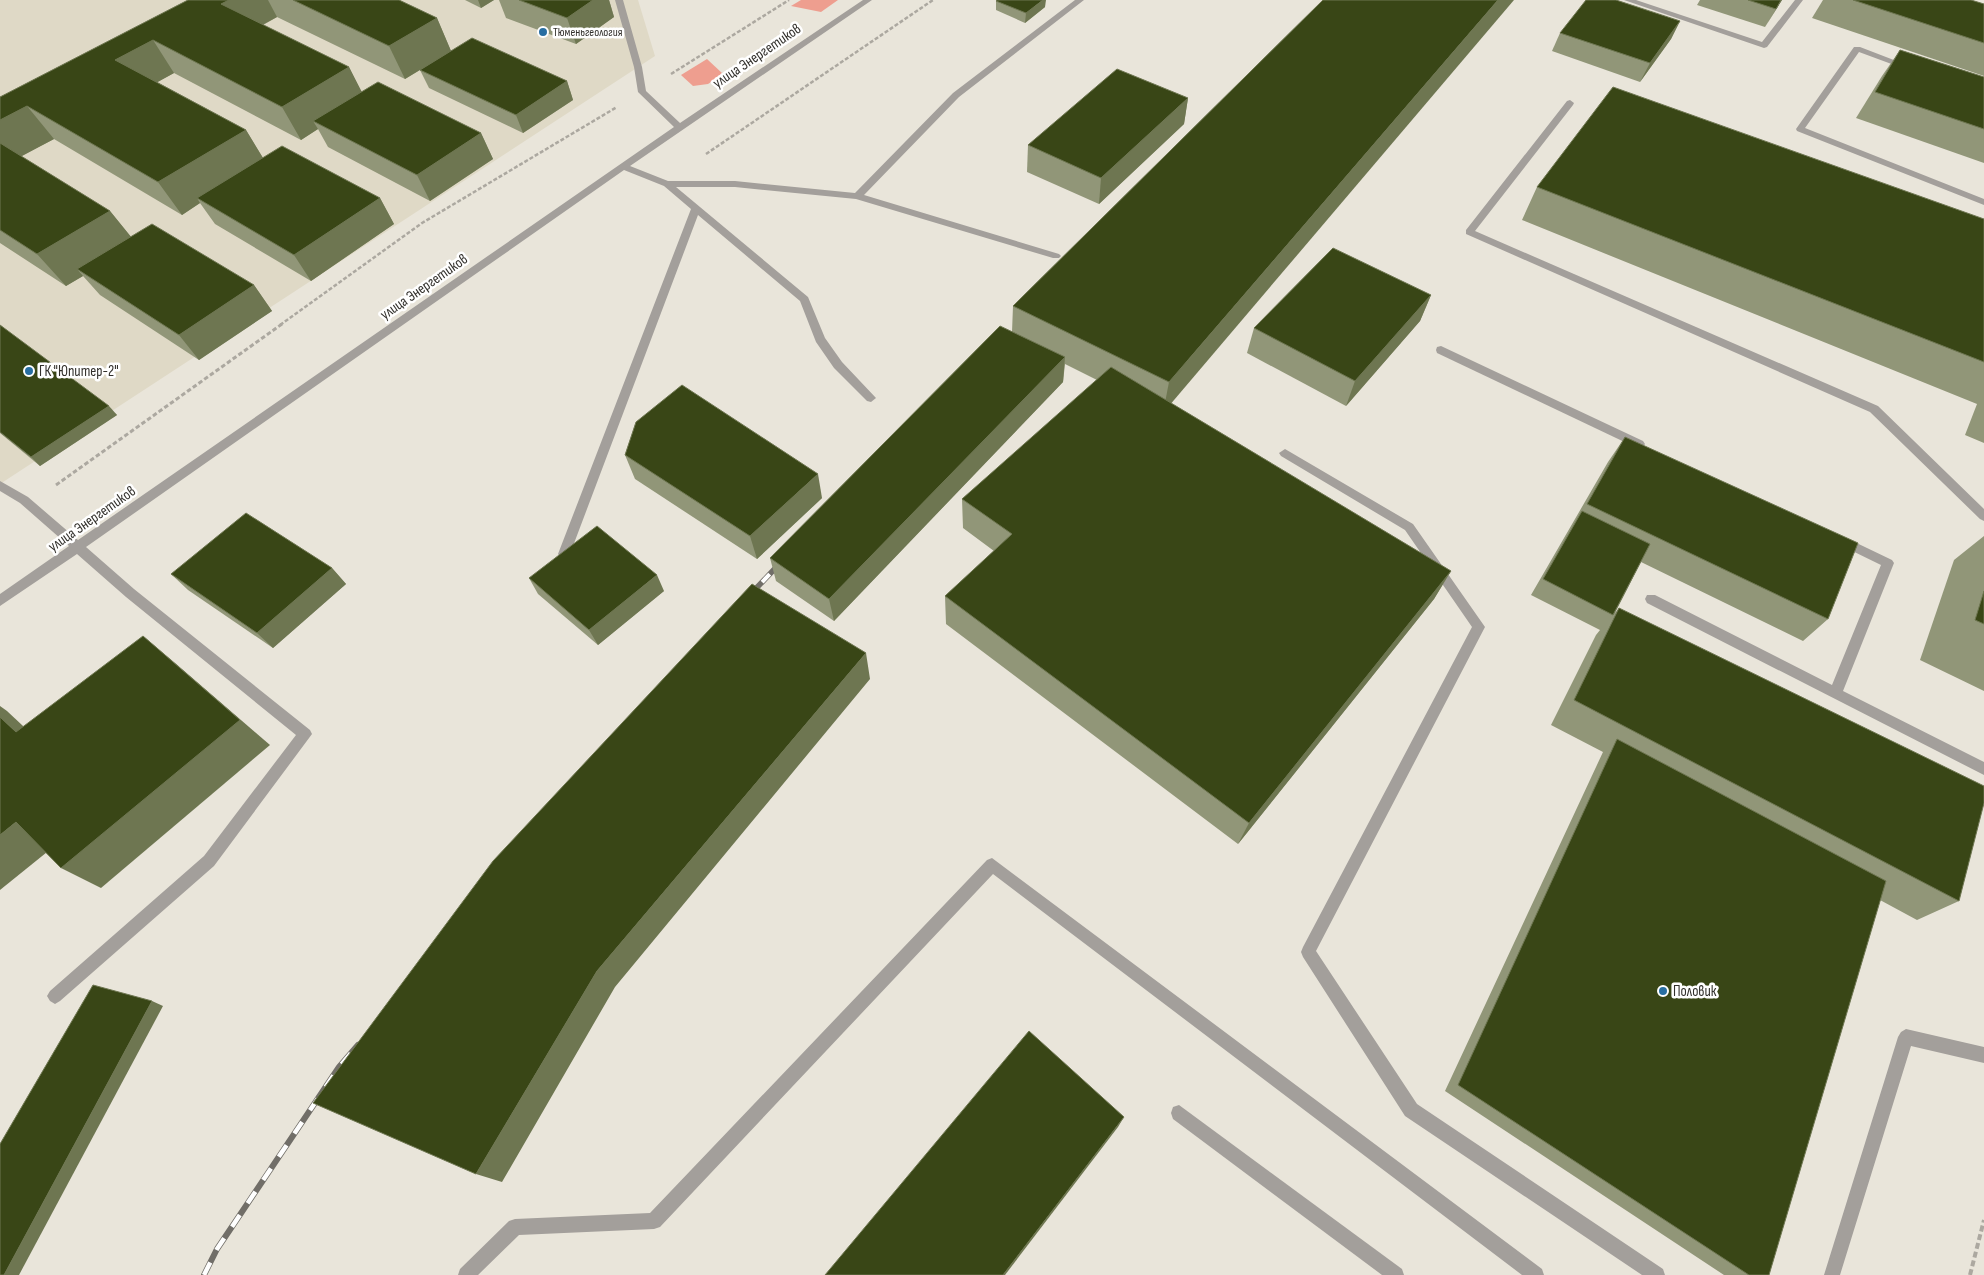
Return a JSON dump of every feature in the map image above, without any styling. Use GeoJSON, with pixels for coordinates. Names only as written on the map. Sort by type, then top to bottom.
{"type":"FeatureCollection","features":[{"type":"Feature","properties":{"kind":"street"},"geometry":{"type":"LineString","coordinates":[[620,0],[638,67],[642,92],[679,127]]}},
{"type":"Feature","properties":{"kind":"street","name":"улица Энергетиков"},"geometry":{"type":"LineString","coordinates":[[0,601],[679,127],[868,0]]}},
{"type":"Feature","properties":{"kind":"street"},"geometry":{"type":"LineString","coordinates":[[857,196],[956,95],[1080,0]]}},
{"type":"Feature","properties":{"kind":"street"},"geometry":{"type":"LineString","coordinates":[[1628,0],[1764,45],[1799,0]]}},
{"type":"Feature","properties":{"kind":"street"},"geometry":{"type":"LineString","coordinates":[[1921,71],[1857,50],[1800,129],[1984,202]]}},
{"type":"Feature","properties":{"kind":"street"},"geometry":{"type":"LineString","coordinates":[[1570,103],[1469,232],[1874,409],[1984,516]]}},
{"type":"Feature","properties":{"kind":"street"},"geometry":{"type":"LineString","coordinates":[[623,166],[665,184],[804,299],[820,339],[838,365],[871,398]]}},
{"type":"Feature","properties":{"kind":"street"},"geometry":{"type":"LineString","coordinates":[[665,184],[735,184],[857,196],[1056,256]]}},
{"type":"Feature","properties":{"kind":"street"},"geometry":{"type":"LineString","coordinates":[[564,554],[696,209]]}},
{"type":"Feature","properties":{"kind":"street"},"geometry":{"type":"LineString","coordinates":[[1441,350],[1646,448]]}},
{"type":"Feature","properties":{"kind":"street"},"geometry":{"type":"LineString","coordinates":[[1285,453],[1409,527],[1479,627],[1308,952],[1411,1110],[1658,1275]]}},
{"type":"Feature","properties":{"kind":"street"},"geometry":{"type":"LineString","coordinates":[[0,486],[29,504],[130,593],[305,734],[209,861],[55,996]]}},
{"type":"Feature","properties":{"kind":"street"},"geometry":{"type":"LineString","coordinates":[[1834,538],[1888,563],[1836,692]]}},
{"type":"Feature","properties":{"kind":"street"},"geometry":{"type":"LineString","coordinates":[[1651,599],[1984,769]]}},
{"type":"Feature","properties":{"kind":"street"},"geometry":{"type":"LineString","coordinates":[[466,1275],[515,1227],[654,1221],[992,865],[1536,1275]]}},
{"type":"Feature","properties":{"kind":"street"},"geometry":{"type":"LineString","coordinates":[[1832,1275],[1906,1037],[1984,1055]]}},
{"type":"Feature","properties":{"kind":"street"},"geometry":{"type":"LineString","coordinates":[[1179,1113],[1396,1275]]}},
{"type":"Feature","properties":{"kind":"path"},"geometry":{"type":"LineString","coordinates":[[29,504],[422,223],[642,92],[789,0]]}},
{"type":"Feature","properties":{"kind":"path"},"geometry":{"type":"LineString","coordinates":[[665,184],[933,0]]}},
{"type":"Feature","properties":{"kind":"path"},"geometry":{"type":"LineString","coordinates":[[1970,1275],[1984,1220]]}},
{"type":"Feature","properties":{"kind":"shaded area"},"geometry":{"type":"Polygon","coordinates":[[[0,0],[638,0],[655,56],[0,484],[0,0]]]}},
{"type":"Feature","properties":{"kind":"shaded area"},"geometry":{"type":"Polygon","coordinates":[[[801,0],[838,0],[821,12],[791,6],[801,0]]]}},
{"type":"Feature","properties":{"kind":"shaded area"},"geometry":{"type":"Polygon","coordinates":[[[707,59],[723,74],[708,84],[693,86],[681,75],[707,59]]]}},
{"type":"Feature","properties":{"kind":"building"},"geometry":{"type":"Polygon","coordinates":[[[188,0],[229,0],[221,4],[349,67],[282,107],[153,40],[115,60],[246,130],[158,182],[27,106],[0,120],[0,97],[188,0]]]}},
{"type":"Feature","properties":{"kind":"building"},"geometry":{"type":"Polygon","coordinates":[[[293,0],[399,0],[437,18],[389,46],[293,0]]]}},
{"type":"Feature","properties":{"kind":"building"},"geometry":{"type":"Polygon","coordinates":[[[519,0],[593,0],[567,18],[519,0]]]}},
{"type":"Feature","properties":{"kind":"building"},"geometry":{"type":"Polygon","coordinates":[[[997,0],[1043,0],[1026,13],[997,0]]]}},
{"type":"Feature","properties":{"kind":"building"},"geometry":{"type":"Polygon","coordinates":[[[1323,0],[1498,0],[1169,382],[1013,306],[1323,0]]]}},
{"type":"Feature","properties":{"kind":"building"},"geometry":{"type":"Polygon","coordinates":[[[1586,0],[1616,0],[1680,21],[1650,63],[1560,33],[1586,0]]]}},
{"type":"Feature","properties":{"kind":"building"},"geometry":{"type":"Polygon","coordinates":[[[1748,0],[1781,0],[1776,9],[1748,0]]]}},
{"type":"Feature","properties":{"kind":"building"},"geometry":{"type":"Polygon","coordinates":[[[1853,0],[1971,0],[1984,4],[1984,43],[1853,0]]]}},
{"type":"Feature","properties":{"kind":"building"},"geometry":{"type":"Polygon","coordinates":[[[472,38],[567,81],[516,115],[420,70],[472,38]]]}},
{"type":"Feature","properties":{"kind":"building"},"geometry":{"type":"Polygon","coordinates":[[[1900,50],[1984,77],[1984,129],[1875,92],[1900,50]]]}},
{"type":"Feature","properties":{"kind":"building"},"geometry":{"type":"Polygon","coordinates":[[[1117,69],[1188,98],[1101,178],[1028,145],[1117,69]]]}},
{"type":"Feature","properties":{"kind":"building"},"geometry":{"type":"Polygon","coordinates":[[[378,82],[481,133],[417,175],[313,121],[378,82]]]}},
{"type":"Feature","properties":{"kind":"building"},"geometry":{"type":"Polygon","coordinates":[[[1613,87],[1984,219],[1984,362],[1537,187],[1613,87]]]}},
{"type":"Feature","properties":{"kind":"building"},"geometry":{"type":"Polygon","coordinates":[[[0,143],[110,211],[37,254],[0,230],[0,143]]]}},
{"type":"Feature","properties":{"kind":"building"},"geometry":{"type":"Polygon","coordinates":[[[282,146],[380,198],[294,255],[197,198],[282,146]]]}},
{"type":"Feature","properties":{"kind":"building"},"geometry":{"type":"Polygon","coordinates":[[[152,224],[254,285],[179,335],[77,269],[152,224]]]}},
{"type":"Feature","properties":{"kind":"building"},"geometry":{"type":"Polygon","coordinates":[[[1333,248],[1431,295],[1355,381],[1254,328],[1333,248]]]}},
{"type":"Feature","properties":{"kind":"building","name":"ГК \"Юпитер-2\""},"geometry":{"type":"Polygon","coordinates":[[[0,325],[109,406],[31,457],[0,432],[0,325]]]}},
{"type":"Feature","properties":{"kind":"building"},"geometry":{"type":"Polygon","coordinates":[[[1000,326],[1065,357],[829,599],[770,558],[1000,326]]]}},
{"type":"Feature","properties":{"kind":"building"},"geometry":{"type":"Polygon","coordinates":[[[1111,367],[1451,571],[1249,823],[945,596],[1012,534],[962,499],[1111,367]]]}},
{"type":"Feature","properties":{"kind":"building"},"geometry":{"type":"Polygon","coordinates":[[[682,385],[818,474],[750,536],[625,455],[636,422],[682,385]]]}},
{"type":"Feature","properties":{"kind":"building"},"geometry":{"type":"Polygon","coordinates":[[[1625,437],[1858,543],[1828,619],[1587,504],[1625,437]]]}},
{"type":"Feature","properties":{"kind":"building"},"geometry":{"type":"Polygon","coordinates":[[[1582,511],[1650,544],[1613,615],[1543,579],[1582,511]]]}},
{"type":"Feature","properties":{"kind":"building"},"geometry":{"type":"Polygon","coordinates":[[[246,513],[332,568],[257,633],[171,574],[246,513]]]}},
{"type":"Feature","properties":{"kind":"building"},"geometry":{"type":"Polygon","coordinates":[[[597,526],[657,575],[589,630],[529,578],[597,526]]]}},
{"type":"Feature","properties":{"kind":"building"},"geometry":{"type":"Polygon","coordinates":[[[752,584],[866,653],[597,971],[476,1174],[313,1103],[493,861],[752,584]]]}},
{"type":"Feature","properties":{"kind":"building"},"geometry":{"type":"Polygon","coordinates":[[[1984,591],[1984,624],[1975,620],[1984,591]]]}},
{"type":"Feature","properties":{"kind":"building"},"geometry":{"type":"Polygon","coordinates":[[[1619,608],[1984,786],[1984,803],[1959,901],[1574,700],[1619,608]]]}},
{"type":"Feature","properties":{"kind":"building"},"geometry":{"type":"Polygon","coordinates":[[[143,636],[240,720],[61,868],[16,822],[0,835],[0,717],[16,732],[143,636]]]}},
{"type":"Feature","properties":{"kind":"building","name":"Половик"},"geometry":{"type":"Polygon","coordinates":[[[1617,739],[1886,881],[1769,1275],[1749,1275],[1458,1085],[1617,739]]]}},
{"type":"Feature","properties":{"kind":"building"},"geometry":{"type":"Polygon","coordinates":[[[93,985],[152,1001],[4,1275],[0,1275],[0,1144],[93,985]]]}},
{"type":"Feature","properties":{"kind":"building"},"geometry":{"type":"Polygon","coordinates":[[[1029,1031],[1124,1117],[1003,1275],[825,1275],[1029,1031]]]}},
{"type":"Feature","properties":{"kind":"railway"},"geometry":{"type":"LineString","coordinates":[[747,598],[783,560]]}},
{"type":"Feature","properties":{"kind":"railway"},"geometry":{"type":"LineString","coordinates":[[204,1275],[217,1249],[339,1067],[358,1045]]}},
{"type":"Feature","properties":{"kind":"place","name":"Тюменьгеология"},"geometry":{"type":"Point","coordinates":[543,32]}},
{"type":"Feature","properties":{"kind":"place","name":"ГК \"Юпитер-2\""},"geometry":{"type":"Point","coordinates":[29,371]}},
{"type":"Feature","properties":{"kind":"place","name":"Половик"},"geometry":{"type":"Point","coordinates":[1663,991]}}]}
